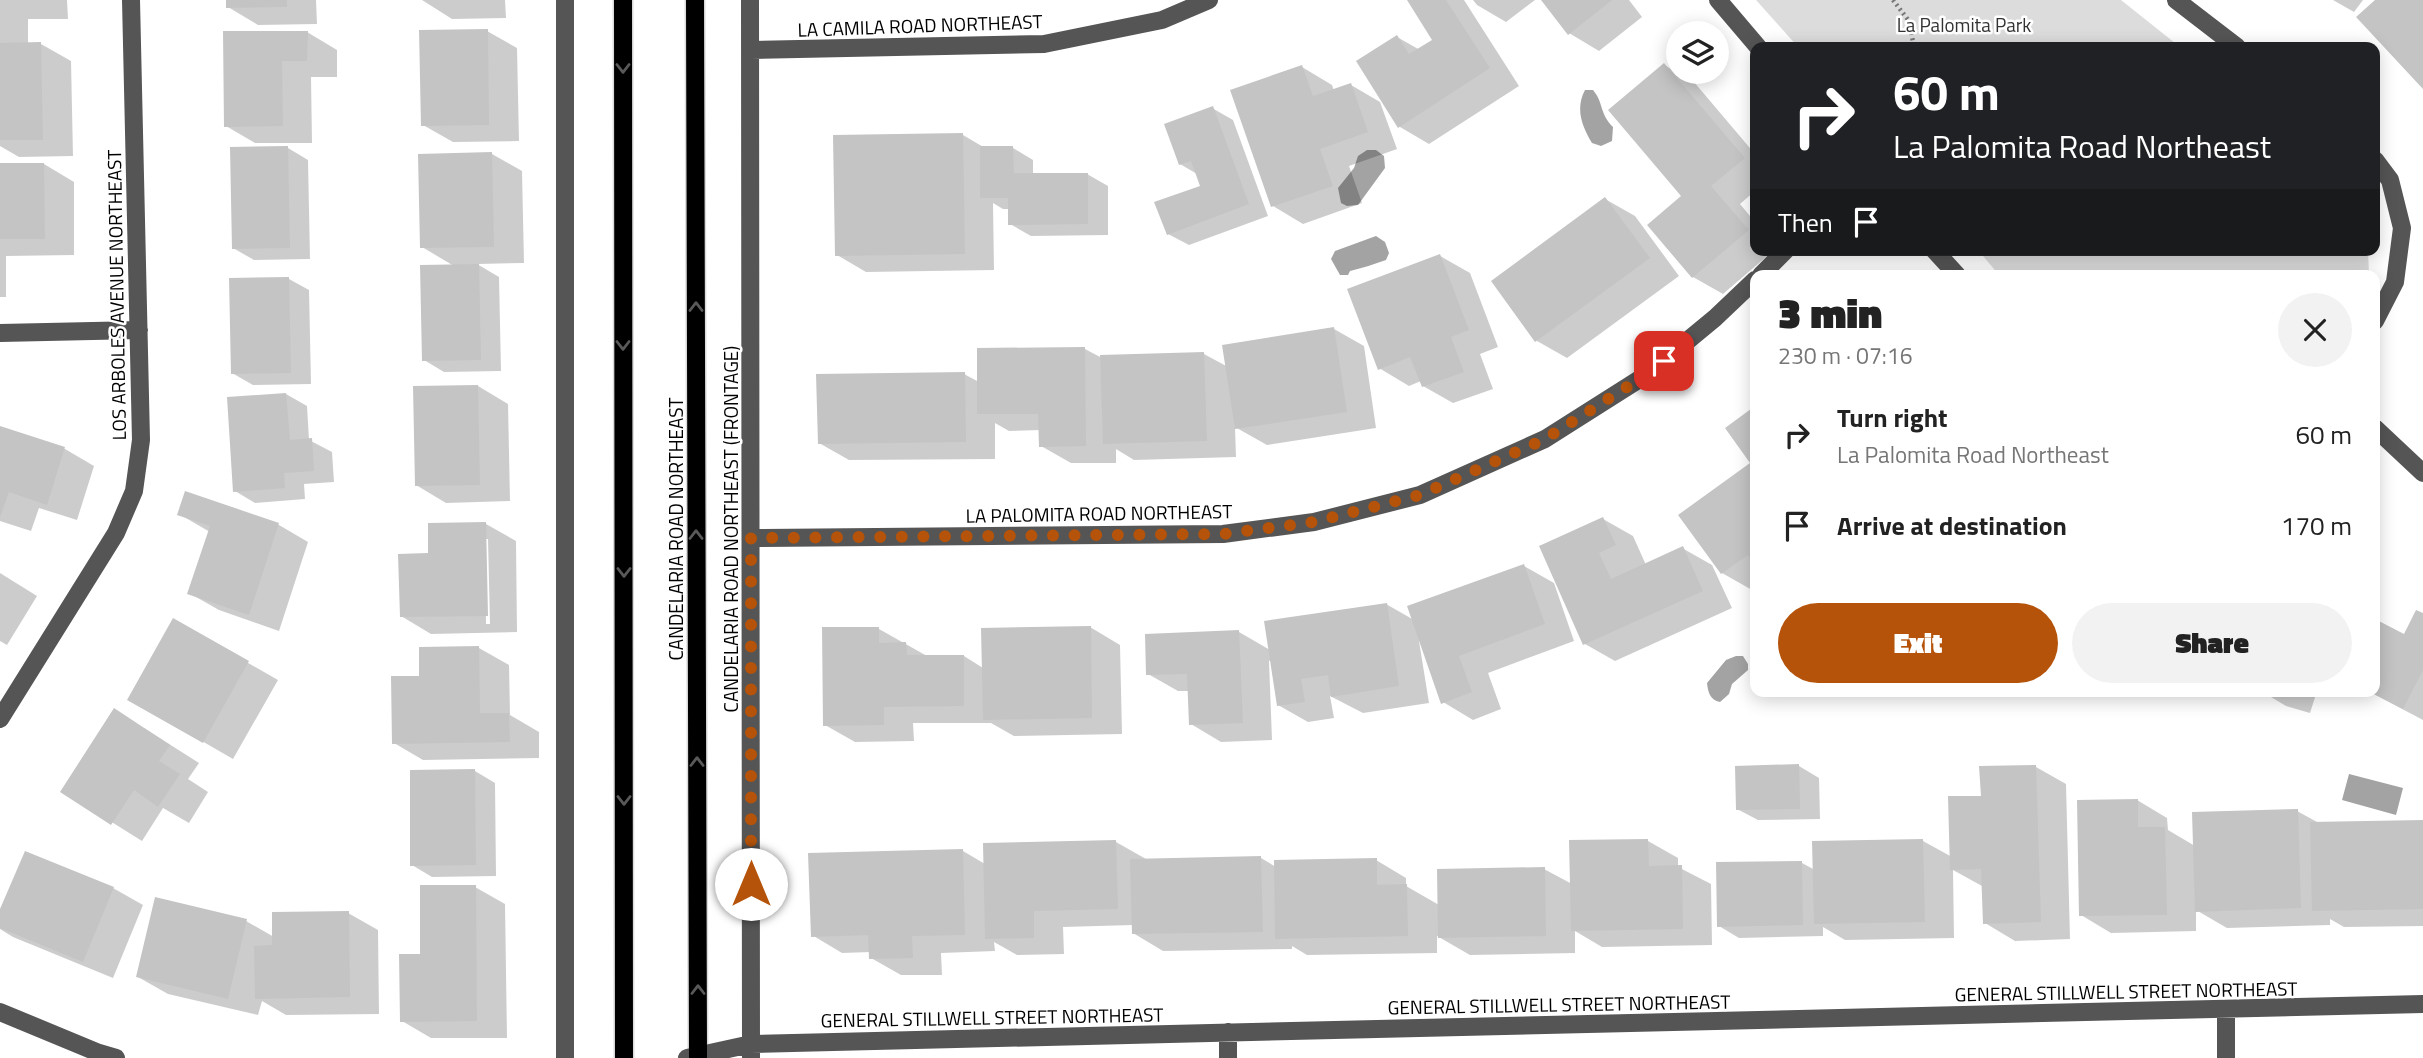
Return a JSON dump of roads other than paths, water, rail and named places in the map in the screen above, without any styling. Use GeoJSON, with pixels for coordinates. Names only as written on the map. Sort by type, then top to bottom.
{"type":"FeatureCollection","features":[{"type":"Feature","properties":{"kind":"main road"},"geometry":{"type":"LineString","coordinates":[[623,0],[624,1058]]}},
{"type":"Feature","properties":{"kind":"main road","name":"CANDELARIA ROAD NORTHEAST"},"geometry":{"type":"LineString","coordinates":[[694,1058],[695,0]]}},
{"type":"Feature","properties":{"kind":"street","name":"LOS ARBOLES AVENUE NORTHEAST"},"geometry":{"type":"LineString","coordinates":[[0,719],[116,533],[134,491],[141,440],[131,0]]}},
{"type":"Feature","properties":{"kind":"street"},"geometry":{"type":"LineString","coordinates":[[565,0],[565,1058]]}},
{"type":"Feature","properties":{"kind":"street","name":"CANDELARIA ROAD NORTHEAST (FRONTAGE)"},"geometry":{"type":"LineString","coordinates":[[750,0],[751,1051]]}},
{"type":"Feature","properties":{"kind":"street","name":"LA CAMILA ROAD NORTHEAST"},"geometry":{"type":"LineString","coordinates":[[751,50],[1044,44],[1162,20],[1209,0]]}},
{"type":"Feature","properties":{"kind":"street"},"geometry":{"type":"LineString","coordinates":[[1718,0],[1754,42]]}},
{"type":"Feature","properties":{"kind":"street"},"geometry":{"type":"LineString","coordinates":[[2176,0],[2230,42]]}},
{"type":"Feature","properties":{"kind":"street"},"geometry":{"type":"LineString","coordinates":[[2380,167],[2390,180],[2402,228],[2395,282],[2380,311]]}},
{"type":"Feature","properties":{"kind":"street"},"geometry":{"type":"LineString","coordinates":[[1766,270],[1780,256]]}},
{"type":"Feature","properties":{"kind":"street"},"geometry":{"type":"LineString","coordinates":[[1940,256],[1952,270]]}},
{"type":"Feature","properties":{"kind":"street","name":"LA PALOMITA ROAD NORTHEAST"},"geometry":{"type":"LineString","coordinates":[[751,538],[1223,534],[1314,522],[1420,495],[1545,439],[1646,375],[1715,318],[1750,285]]}},
{"type":"Feature","properties":{"kind":"street"},"geometry":{"type":"LineString","coordinates":[[0,333],[139,330]]}},
{"type":"Feature","properties":{"kind":"street"},"geometry":{"type":"LineString","coordinates":[[2380,433],[2423,473]]}},
{"type":"Feature","properties":{"kind":"street","name":"GENERAL STILLWELL STREET NORTHEAST"},"geometry":{"type":"LineString","coordinates":[[694,1058],[751,1051],[1228,1032],[2423,1004]]}},
{"type":"Feature","properties":{"kind":"street"},"geometry":{"type":"LineString","coordinates":[[2226,1010],[2226,1058]]}},
{"type":"Feature","properties":{"kind":"street"},"geometry":{"type":"LineString","coordinates":[[0,1012],[99,1054],[117,1058]]}},
{"type":"Feature","properties":{"kind":"street"},"geometry":{"type":"LineString","coordinates":[[1228,1032],[1228,1058]]}},
{"type":"Feature","properties":{"kind":"park label","name":"La Palomita Park"},"geometry":{"type":"Point","coordinates":[1964,24]}}]}
